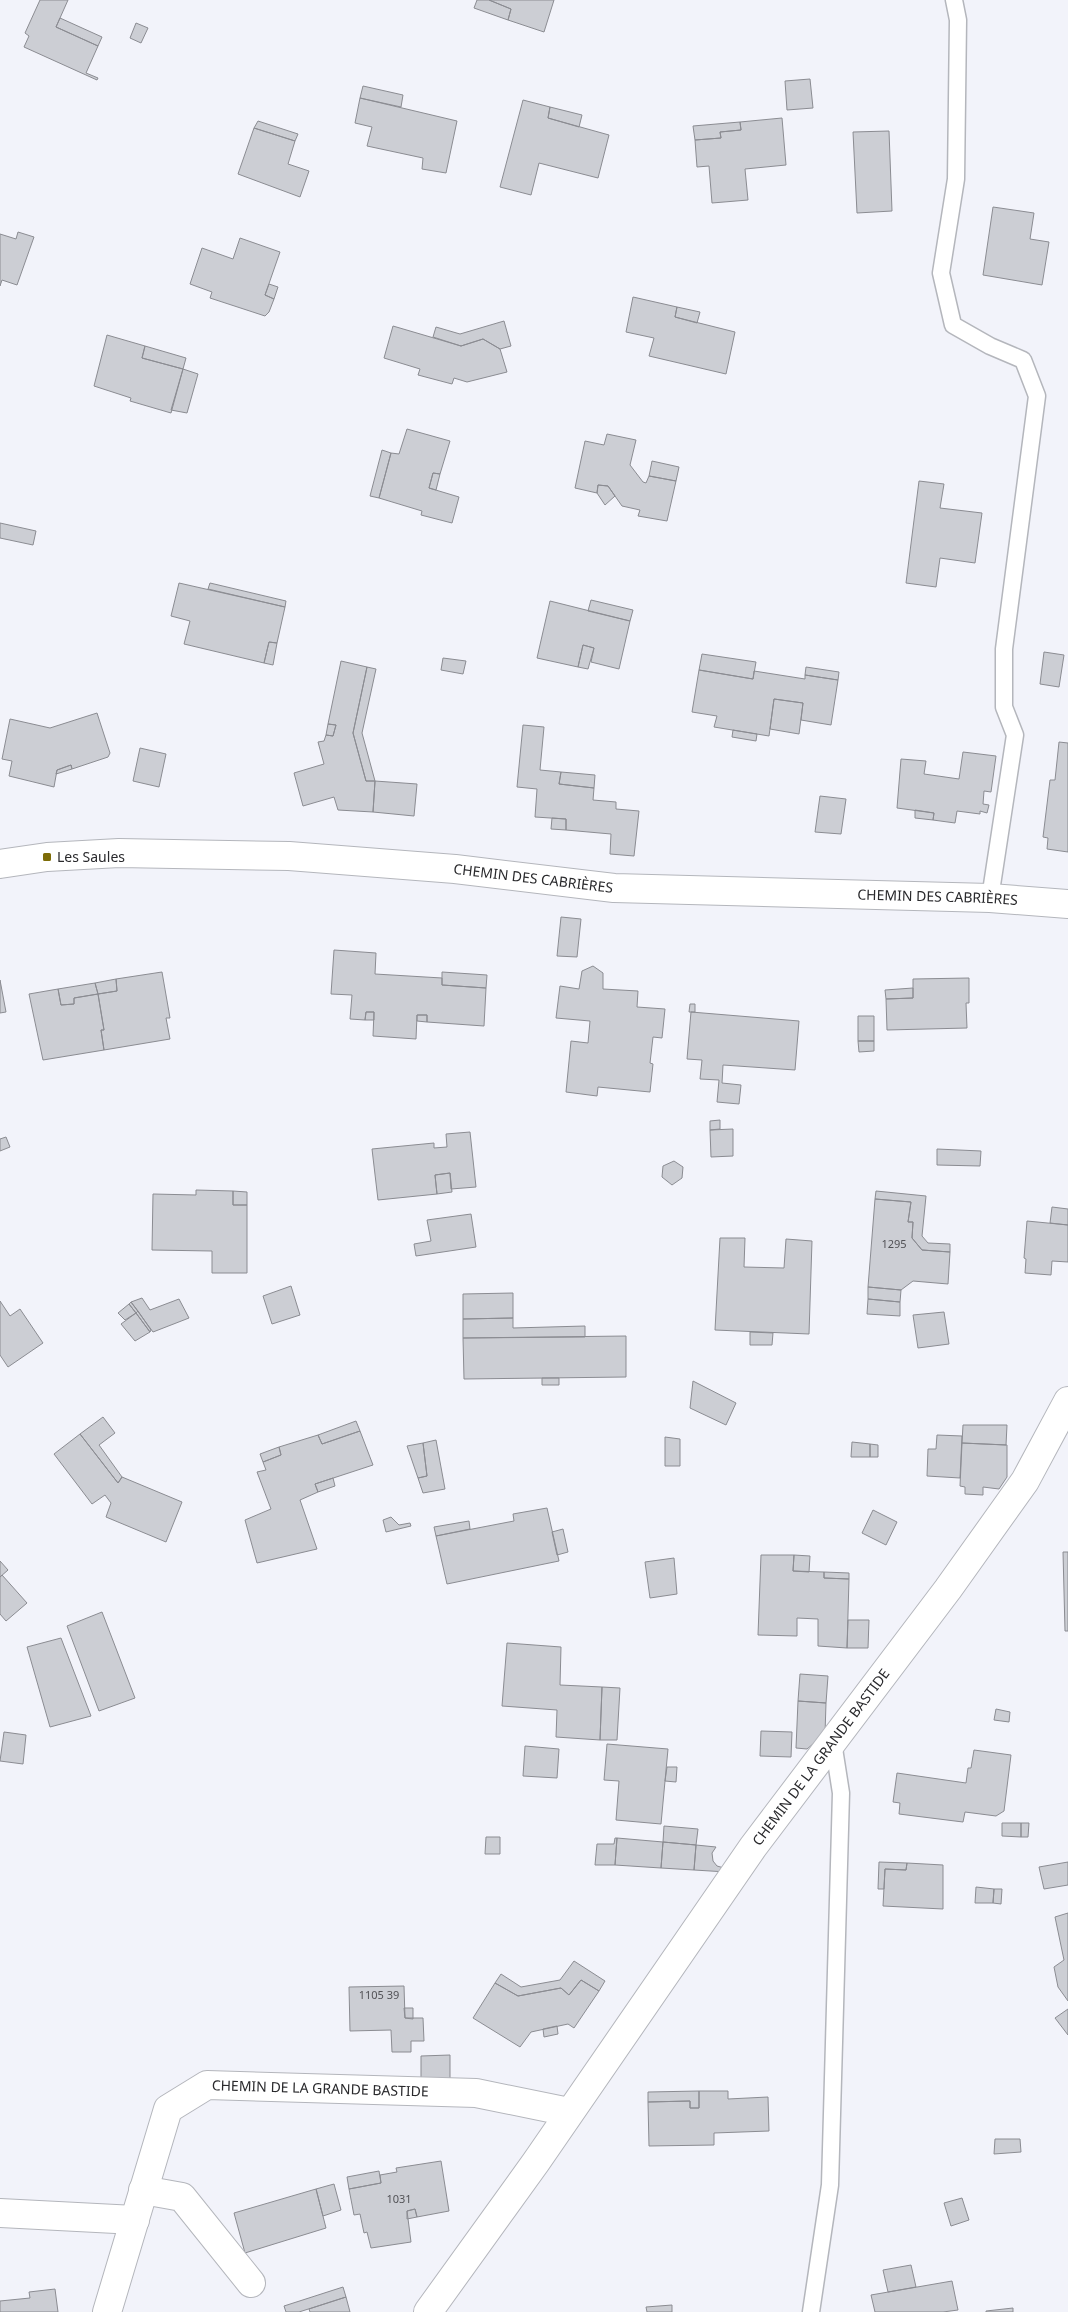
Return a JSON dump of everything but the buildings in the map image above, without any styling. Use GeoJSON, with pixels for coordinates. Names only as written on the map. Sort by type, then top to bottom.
{"type":"FeatureCollection","features":[{"type":"Feature","properties":{"kind":"street","name":"CHEMIN DES CABRIÈRES"},"geometry":{"type":"LineString","coordinates":[[0,864],[47,857],[119,853],[288,856],[455,869],[614,888],[990,898],[1068,904]]}},
{"type":"Feature","properties":{"kind":"street","name":"CHEMIN DE LA GRANDE BASTIDE"},"geometry":{"type":"LineString","coordinates":[[428,2312],[754,1848],[948,1589],[1025,1481],[1068,1401]]}},
{"type":"Feature","properties":{"kind":"street","name":"CHEMIN DE LA GRANDE BASTIDE"},"geometry":{"type":"LineString","coordinates":[[108,2312],[168,2109],[207,2085],[476,2093],[569,2112]]}},
{"type":"Feature","properties":{"kind":"street"},"geometry":{"type":"LineString","coordinates":[[143,2190],[182,2197],[251,2282]]}},
{"type":"Feature","properties":{"kind":"street"},"geometry":{"type":"LineString","coordinates":[[0,2213],[135,2220]]}},
{"type":"Feature","properties":{"kind":"lane"},"geometry":{"type":"LineString","coordinates":[[954,0],[958,20],[956,179],[941,273],[953,325],[990,346],[1023,360],[1038,396],[1004,649],[1004,707],[1015,735],[990,898]]}},
{"type":"Feature","properties":{"kind":"lane"},"geometry":{"type":"LineString","coordinates":[[811,2312],[830,2185],[842,1793],[833,1742]]}},
{"type":"Feature","properties":{"kind":"place","name":"Les Saules"},"geometry":{"type":"Point","coordinates":[47,857]}}]}
